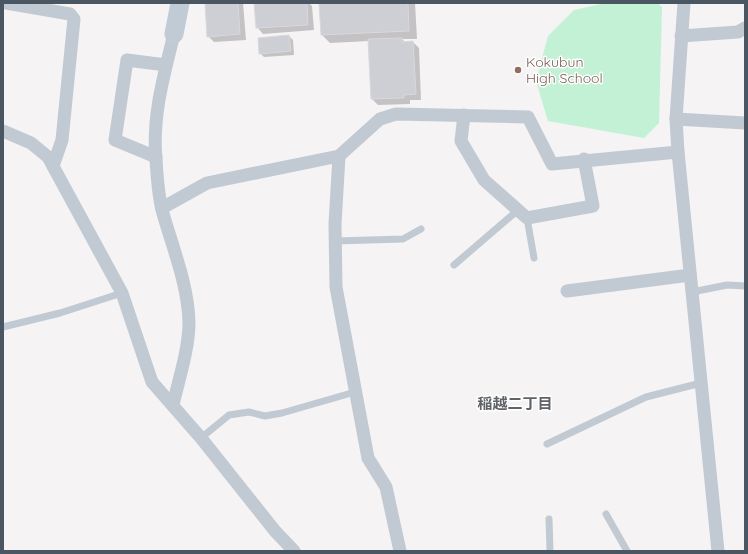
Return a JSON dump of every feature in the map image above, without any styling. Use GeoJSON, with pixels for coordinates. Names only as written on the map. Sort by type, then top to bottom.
{"type":"FeatureCollection","features":[{"type":"Feature","properties":{"kind":"street"},"geometry":{"type":"LineString","coordinates":[[6,3],[70,14],[74,19],[62,140],[53,166]]}},
{"type":"Feature","properties":{"kind":"street"},"geometry":{"type":"LineString","coordinates":[[173,405],[189,337],[189,320],[181,272],[162,208],[156,157],[156,123],[160,91],[180,3]]}},
{"type":"Feature","properties":{"kind":"street"},"geometry":{"type":"LineString","coordinates":[[684,3],[676,119],[678,152],[718,551]]}},
{"type":"Feature","properties":{"kind":"street"},"geometry":{"type":"LineString","coordinates":[[681,36],[738,32],[745,28]]}},
{"type":"Feature","properties":{"kind":"street"},"geometry":{"type":"LineString","coordinates":[[156,157],[114,140],[127,60],[166,65]]}},
{"type":"Feature","properties":{"kind":"street"},"geometry":{"type":"LineString","coordinates":[[162,208],[207,183],[339,156],[380,119],[396,114],[528,117],[552,164],[584,159],[678,152]]}},
{"type":"Feature","properties":{"kind":"street"},"geometry":{"type":"LineString","coordinates":[[464,115],[461,141],[484,180],[523,214],[593,206],[584,159]]}},
{"type":"Feature","properties":{"kind":"street"},"geometry":{"type":"LineString","coordinates":[[676,119],[745,123]]}},
{"type":"Feature","properties":{"kind":"street"},"geometry":{"type":"LineString","coordinates":[[3,131],[31,143],[44,153],[53,166],[122,293],[152,382],[201,438],[275,531],[294,551]]}},
{"type":"Feature","properties":{"kind":"street"},"geometry":{"type":"LineString","coordinates":[[339,156],[335,241],[336,287],[368,458],[386,488],[400,551]]}},
{"type":"Feature","properties":{"kind":"street"},"geometry":{"type":"LineString","coordinates":[[567,291],[690,275]]}},
{"type":"Feature","properties":{"kind":"lane"},"geometry":{"type":"LineString","coordinates":[[454,265],[523,214],[534,258]]}},
{"type":"Feature","properties":{"kind":"lane"},"geometry":{"type":"LineString","coordinates":[[335,241],[403,238],[421,229]]}},
{"type":"Feature","properties":{"kind":"lane"},"geometry":{"type":"LineString","coordinates":[[692,292],[727,285],[745,286]]}},
{"type":"Feature","properties":{"kind":"lane"},"geometry":{"type":"LineString","coordinates":[[3,327],[60,313],[122,293]]}},
{"type":"Feature","properties":{"kind":"lane"},"geometry":{"type":"LineString","coordinates":[[547,444],[646,397],[701,383]]}},
{"type":"Feature","properties":{"kind":"lane"},"geometry":{"type":"LineString","coordinates":[[201,438],[229,415],[249,412],[265,416],[282,413],[355,392]]}},
{"type":"Feature","properties":{"kind":"lane"},"geometry":{"type":"LineString","coordinates":[[606,514],[627,551]]}},
{"type":"Feature","properties":{"kind":"lane"},"geometry":{"type":"LineString","coordinates":[[549,519],[550,551]]}},
{"type":"Feature","properties":{"kind":"green space"},"geometry":{"type":"Polygon","coordinates":[[[606,3],[657,3],[662,7],[659,123],[644,138],[548,121],[536,81],[548,36],[574,10],[606,3]]]}},
{"type":"Feature","properties":{"kind":"building"},"geometry":{"type":"Polygon","coordinates":[[[205,3],[238,3],[240,34],[207,37],[205,3]]]}},
{"type":"Feature","properties":{"kind":"building"},"geometry":{"type":"Polygon","coordinates":[[[254,3],[307,3],[308,25],[256,28],[254,3]]]}},
{"type":"Feature","properties":{"kind":"building"},"geometry":{"type":"Polygon","coordinates":[[[319,3],[408,3],[409,31],[321,35],[319,3]]]}},
{"type":"Feature","properties":{"kind":"building"},"geometry":{"type":"Polygon","coordinates":[[[289,35],[291,51],[259,54],[258,38],[289,35]]]}},
{"type":"Feature","properties":{"kind":"building"},"geometry":{"type":"Polygon","coordinates":[[[402,38],[402,42],[413,41],[416,94],[404,95],[404,98],[371,99],[368,39],[402,38]]]}},
{"type":"Feature","properties":{"kind":"place","name":"Kokubun High School"},"geometry":{"type":"Point","coordinates":[518,70]}},
{"type":"Feature","properties":{"kind":"district","name":"稲越二丁目"},"geometry":{"type":"Point","coordinates":[515,404]}}]}
